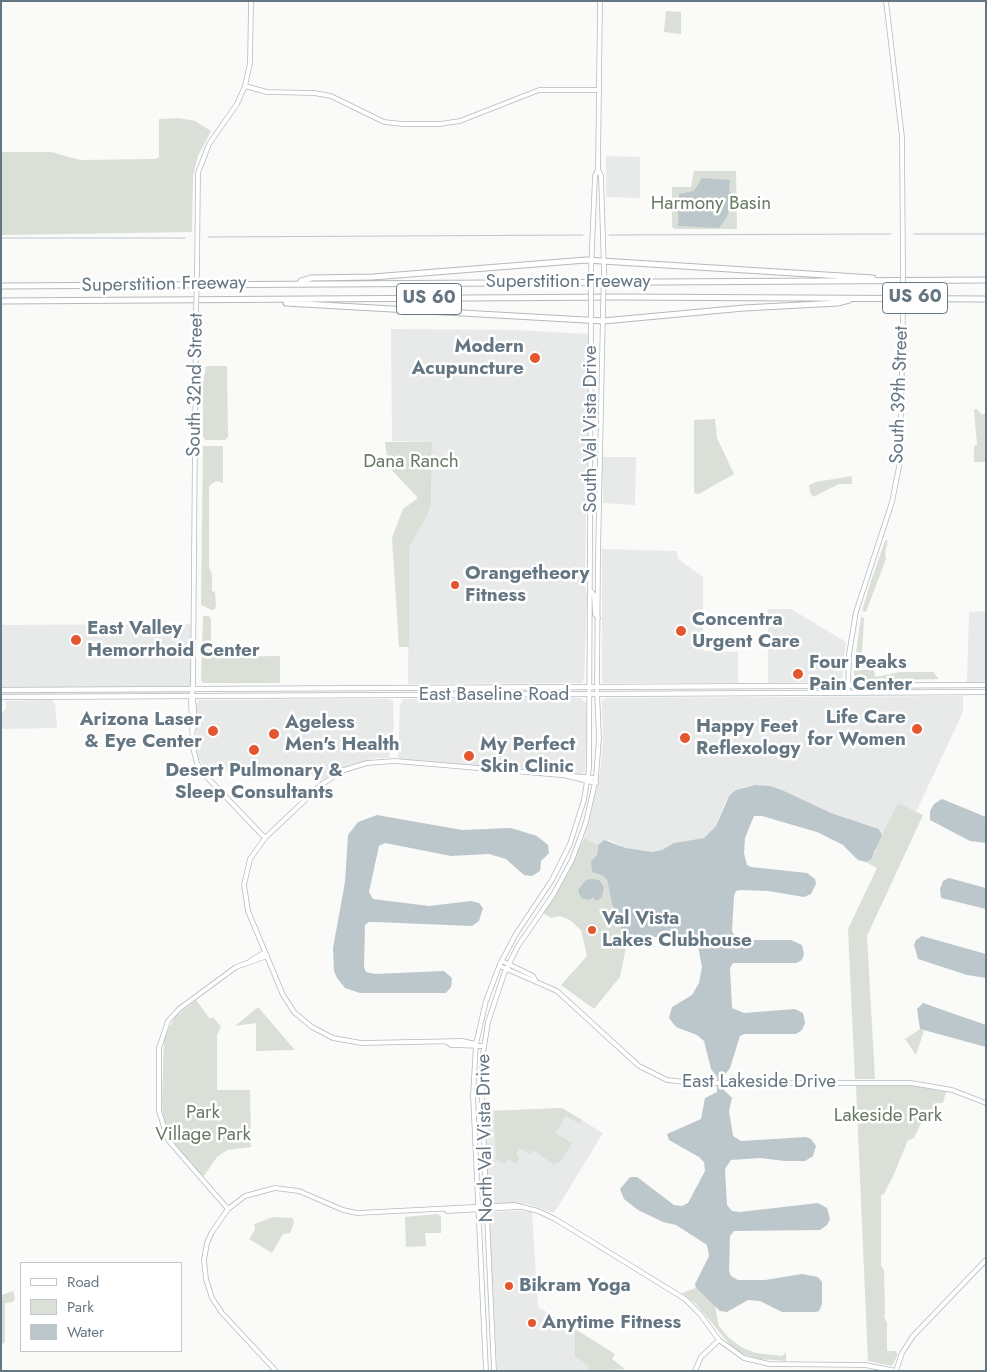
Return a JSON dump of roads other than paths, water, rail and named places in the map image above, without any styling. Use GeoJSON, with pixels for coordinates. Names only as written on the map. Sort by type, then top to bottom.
{"type":"FeatureCollection","features":[{"type":"Feature","properties":{"kind":"highway"},"geometry":{"type":"LineString","coordinates":[[293,283],[311,278],[373,277],[592,260],[911,280]]}},
{"type":"Feature","properties":{"kind":"highway","name":"Superstition Freeway"},"geometry":{"type":"LineString","coordinates":[[1,286],[986,280]]}},
{"type":"Feature","properties":{"kind":"highway"},"geometry":{"type":"LineString","coordinates":[[238,300],[603,321],[784,305],[838,303],[856,298]]}},
{"type":"Feature","properties":{"kind":"highway","name":"Superstition Freeway"},"geometry":{"type":"LineString","coordinates":[[1,301],[985,299]]}},
{"type":"Feature","properties":{"kind":"main road","name":"East Baseline Road"},"geometry":{"type":"LineString","coordinates":[[597,691],[671,687],[986,685]]}},
{"type":"Feature","properties":{"kind":"main road"},"geometry":{"type":"LineString","coordinates":[[653,694],[657,691],[668,691],[671,687]]}},
{"type":"Feature","properties":{"kind":"main road","name":"East Baseline Road"},"geometry":{"type":"LineString","coordinates":[[1,690],[193,693]]}},
{"type":"Feature","properties":{"kind":"main road"},"geometry":{"type":"LineString","coordinates":[[65,697],[80,694],[82,690]]}},
{"type":"Feature","properties":{"kind":"main road","name":"East Baseline Road"},"geometry":{"type":"LineString","coordinates":[[1,698],[193,693],[597,691],[653,694],[986,692]]}},
{"type":"Feature","properties":{"kind":"street","name":"South 32nd Street"},"geometry":{"type":"LineString","coordinates":[[251,1],[251,54],[246,86],[237,104],[209,144],[198,174],[193,693],[195,725],[193,730],[193,748],[199,767],[265,838]]}},
{"type":"Feature","properties":{"kind":"street","name":"South Val Vista Drive"},"geometry":{"type":"LineString","coordinates":[[589,691],[591,271],[594,176],[598,169],[600,1]]}},
{"type":"Feature","properties":{"kind":"street","name":"South 39th Street"},"geometry":{"type":"LineString","coordinates":[[848,693],[850,652],[856,612],[892,502],[900,462],[903,311],[902,137],[886,1]]}},
{"type":"Feature","properties":{"kind":"street"},"geometry":{"type":"LineString","coordinates":[[246,86],[267,92],[314,93],[331,96],[379,119],[402,124],[440,124],[460,121],[539,90],[599,90]]}},
{"type":"Feature","properties":{"kind":"street","name":"South Val Vista Drive"},"geometry":{"type":"LineString","coordinates":[[597,691],[599,451],[604,270],[602,176],[598,169]]}},
{"type":"Feature","properties":{"kind":"street"},"geometry":{"type":"LineString","coordinates":[[590,590],[594,595],[595,614],[598,619]]}},
{"type":"Feature","properties":{"kind":"street","name":"North Val Vista Drive"},"geometry":{"type":"LineString","coordinates":[[486,1371],[473,1087],[476,1044],[486,1001],[501,964],[563,859],[579,818],[587,779],[590,742],[589,691]]}},
{"type":"Feature","properties":{"kind":"street","name":"North Val Vista Drive"},"geometry":{"type":"LineString","coordinates":[[494,1371],[481,1085],[484,1046],[494,1003],[508,967],[572,860],[586,822],[596,781],[600,738],[597,691]]}},
{"type":"Feature","properties":{"kind":"street"},"geometry":{"type":"LineString","coordinates":[[484,1046],[476,1044],[451,1045],[447,1042],[361,1044],[333,1038],[312,1027],[294,1012],[283,994],[248,911],[244,892],[250,859],[265,838],[326,781],[344,770],[367,763],[394,761],[562,776],[596,781]]}},
{"type":"Feature","properties":{"kind":"street"},"geometry":{"type":"LineString","coordinates":[[228,1209],[168,1140],[159,1111],[158,1048],[168,1021],[179,1009],[228,972],[266,954]]}},
{"type":"Feature","properties":{"kind":"street","name":"East Lakeside Drive"},"geometry":{"type":"LineString","coordinates":[[501,964],[554,989],[633,1061],[646,1070],[674,1081],[716,1083],[911,1083],[952,1090],[986,1103]]}},
{"type":"Feature","properties":{"kind":"street"},"geometry":{"type":"LineString","coordinates":[[276,1371],[222,1313],[212,1298],[206,1279],[204,1260],[207,1243],[218,1221],[228,1209],[245,1196],[276,1188],[299,1191],[343,1210],[357,1213],[519,1207],[538,1211],[555,1219],[685,1299],[700,1314],[719,1340],[738,1355],[763,1364],[865,1364],[896,1371],[908,1342],[986,1260]]}},
{"type":"Feature","properties":{"kind":"street"},"geometry":{"type":"LineString","coordinates":[[696,1371],[701,1357],[719,1340]]}},
{"type":"Feature","properties":{"kind":"water","name":"Harmony Basin"},"geometry":{"type":"Polygon","coordinates":[[[702,178],[730,180],[729,191],[733,195],[727,217],[719,228],[678,226],[679,194],[694,191],[702,178]]]}},
{"type":"Feature","properties":{"kind":"water"},"geometry":{"type":"Polygon","coordinates":[[[755,785],[770,786],[782,790],[831,813],[879,829],[882,835],[871,859],[866,862],[858,860],[843,845],[817,832],[762,816],[754,816],[745,838],[744,853],[747,865],[807,873],[815,879],[816,884],[811,894],[804,897],[768,891],[741,890],[736,891],[734,896],[732,931],[736,938],[742,940],[791,940],[802,945],[804,954],[802,960],[796,963],[733,963],[730,968],[732,1008],[744,1013],[795,1009],[803,1013],[805,1023],[802,1030],[796,1034],[744,1034],[740,1036],[730,1068],[724,1076],[724,1090],[732,1098],[729,1111],[733,1136],[741,1141],[806,1137],[811,1139],[816,1146],[813,1156],[805,1161],[760,1158],[731,1160],[725,1169],[727,1205],[732,1211],[740,1212],[818,1203],[827,1208],[830,1219],[827,1225],[820,1230],[734,1231],[730,1236],[729,1271],[731,1276],[738,1280],[765,1280],[802,1274],[818,1277],[822,1282],[822,1304],[819,1311],[816,1312],[782,1312],[760,1301],[748,1300],[727,1312],[720,1311],[696,1288],[695,1284],[709,1256],[707,1245],[676,1225],[663,1222],[638,1210],[624,1199],[620,1189],[630,1177],[637,1177],[674,1205],[682,1206],[688,1203],[705,1171],[704,1162],[699,1157],[669,1140],[667,1134],[701,1119],[705,1098],[717,1092],[717,1077],[711,1069],[704,1041],[697,1035],[676,1027],[669,1018],[672,1007],[692,995],[699,983],[702,967],[698,946],[688,938],[673,934],[640,940],[628,937],[622,931],[612,905],[607,880],[603,876],[592,872],[591,862],[597,855],[598,845],[604,840],[626,848],[652,852],[662,850],[674,843],[704,838],[716,826],[729,796],[736,790],[755,785]]]}},
{"type":"Feature","properties":{"kind":"water"},"geometry":{"type":"Polygon","coordinates":[[[942,799],[986,817],[986,843],[970,841],[930,820],[930,811],[934,804],[942,799]]]}},
{"type":"Feature","properties":{"kind":"water"},"geometry":{"type":"Polygon","coordinates":[[[377,815],[462,830],[511,828],[537,836],[548,845],[549,853],[541,861],[540,871],[532,876],[524,875],[506,859],[489,854],[451,856],[385,843],[379,846],[369,892],[373,899],[429,906],[471,901],[479,903],[483,908],[479,921],[472,926],[375,922],[369,922],[365,925],[364,967],[366,972],[375,974],[444,971],[452,978],[451,987],[446,993],[360,993],[345,988],[334,971],[333,948],[345,882],[348,835],[358,822],[377,815]]]}},
{"type":"Feature","properties":{"kind":"water"},"geometry":{"type":"Polygon","coordinates":[[[949,878],[986,888],[986,909],[941,898],[940,889],[943,881],[949,878]]]}},
{"type":"Feature","properties":{"kind":"water"},"geometry":{"type":"Polygon","coordinates":[[[586,880],[599,880],[604,887],[602,897],[596,901],[593,897],[590,900],[581,898],[578,890],[586,880]]]}},
{"type":"Feature","properties":{"kind":"water"},"geometry":{"type":"Polygon","coordinates":[[[922,936],[986,954],[986,978],[967,975],[918,959],[914,945],[916,940],[922,936]]]}},
{"type":"Feature","properties":{"kind":"water"},"geometry":{"type":"Polygon","coordinates":[[[923,1003],[986,1025],[986,1047],[920,1029],[917,1009],[923,1003]]]}},
{"type":"Feature","properties":{"kind":"waterway"},"geometry":{"type":"LineString","coordinates":[[609,235],[891,234]]}},
{"type":"Feature","properties":{"kind":"waterway"},"geometry":{"type":"LineString","coordinates":[[914,234],[986,234]]}},
{"type":"Feature","properties":{"kind":"waterway"},"geometry":{"type":"LineString","coordinates":[[208,237],[583,235]]}},
{"type":"Feature","properties":{"kind":"waterway"},"geometry":{"type":"LineString","coordinates":[[1,238],[185,238]]}},
{"type":"Feature","properties":{"kind":"place","name":"Modern Acupuncture"},"geometry":{"type":"Point","coordinates":[535,358]}},
{"type":"Feature","properties":{"kind":"place","name":"Orangetheory Fitness"},"geometry":{"type":"Point","coordinates":[455,585]}},
{"type":"Feature","properties":{"kind":"place","name":"Concentra Urgent Care"},"geometry":{"type":"Point","coordinates":[681,631]}},
{"type":"Feature","properties":{"kind":"place","name":"East Valley Hemorrhoid Center"},"geometry":{"type":"Point","coordinates":[76,640]}},
{"type":"Feature","properties":{"kind":"place","name":"Four Peaks Pain Center"},"geometry":{"type":"Point","coordinates":[798,674]}},
{"type":"Feature","properties":{"kind":"place","name":"Life Care for Women"},"geometry":{"type":"Point","coordinates":[917,729]}},
{"type":"Feature","properties":{"kind":"place","name":"Arizona Laser & Eye Center"},"geometry":{"type":"Point","coordinates":[213,731]}},
{"type":"Feature","properties":{"kind":"place","name":"Ageless Men's Health"},"geometry":{"type":"Point","coordinates":[274,734]}},
{"type":"Feature","properties":{"kind":"place","name":"Happy Feet Reflexology"},"geometry":{"type":"Point","coordinates":[685,738]}},
{"type":"Feature","properties":{"kind":"place","name":"Desert Pulmonary & Sleep Consultants"},"geometry":{"type":"Point","coordinates":[254,750]}},
{"type":"Feature","properties":{"kind":"place","name":"My Perfect Skin Clinic"},"geometry":{"type":"Point","coordinates":[469,756]}},
{"type":"Feature","properties":{"kind":"place","name":"Val Vista Lakes Clubhouse"},"geometry":{"type":"Point","coordinates":[592,930]}},
{"type":"Feature","properties":{"kind":"place","name":"Bikram Yoga"},"geometry":{"type":"Point","coordinates":[509,1286]}},
{"type":"Feature","properties":{"kind":"place","name":"Anytime Fitness"},"geometry":{"type":"Point","coordinates":[532,1323]}},
{"type":"Feature","properties":{"kind":"park label","name":"Dana Ranch"},"geometry":{"type":"Point","coordinates":[411,462]}},
{"type":"Feature","properties":{"kind":"park label","name":"Lakeside Park"},"geometry":{"type":"Point","coordinates":[888,1116]}},
{"type":"Feature","properties":{"kind":"park label","name":"Park Village Park"},"geometry":{"type":"Point","coordinates":[203,1124]}}]}
